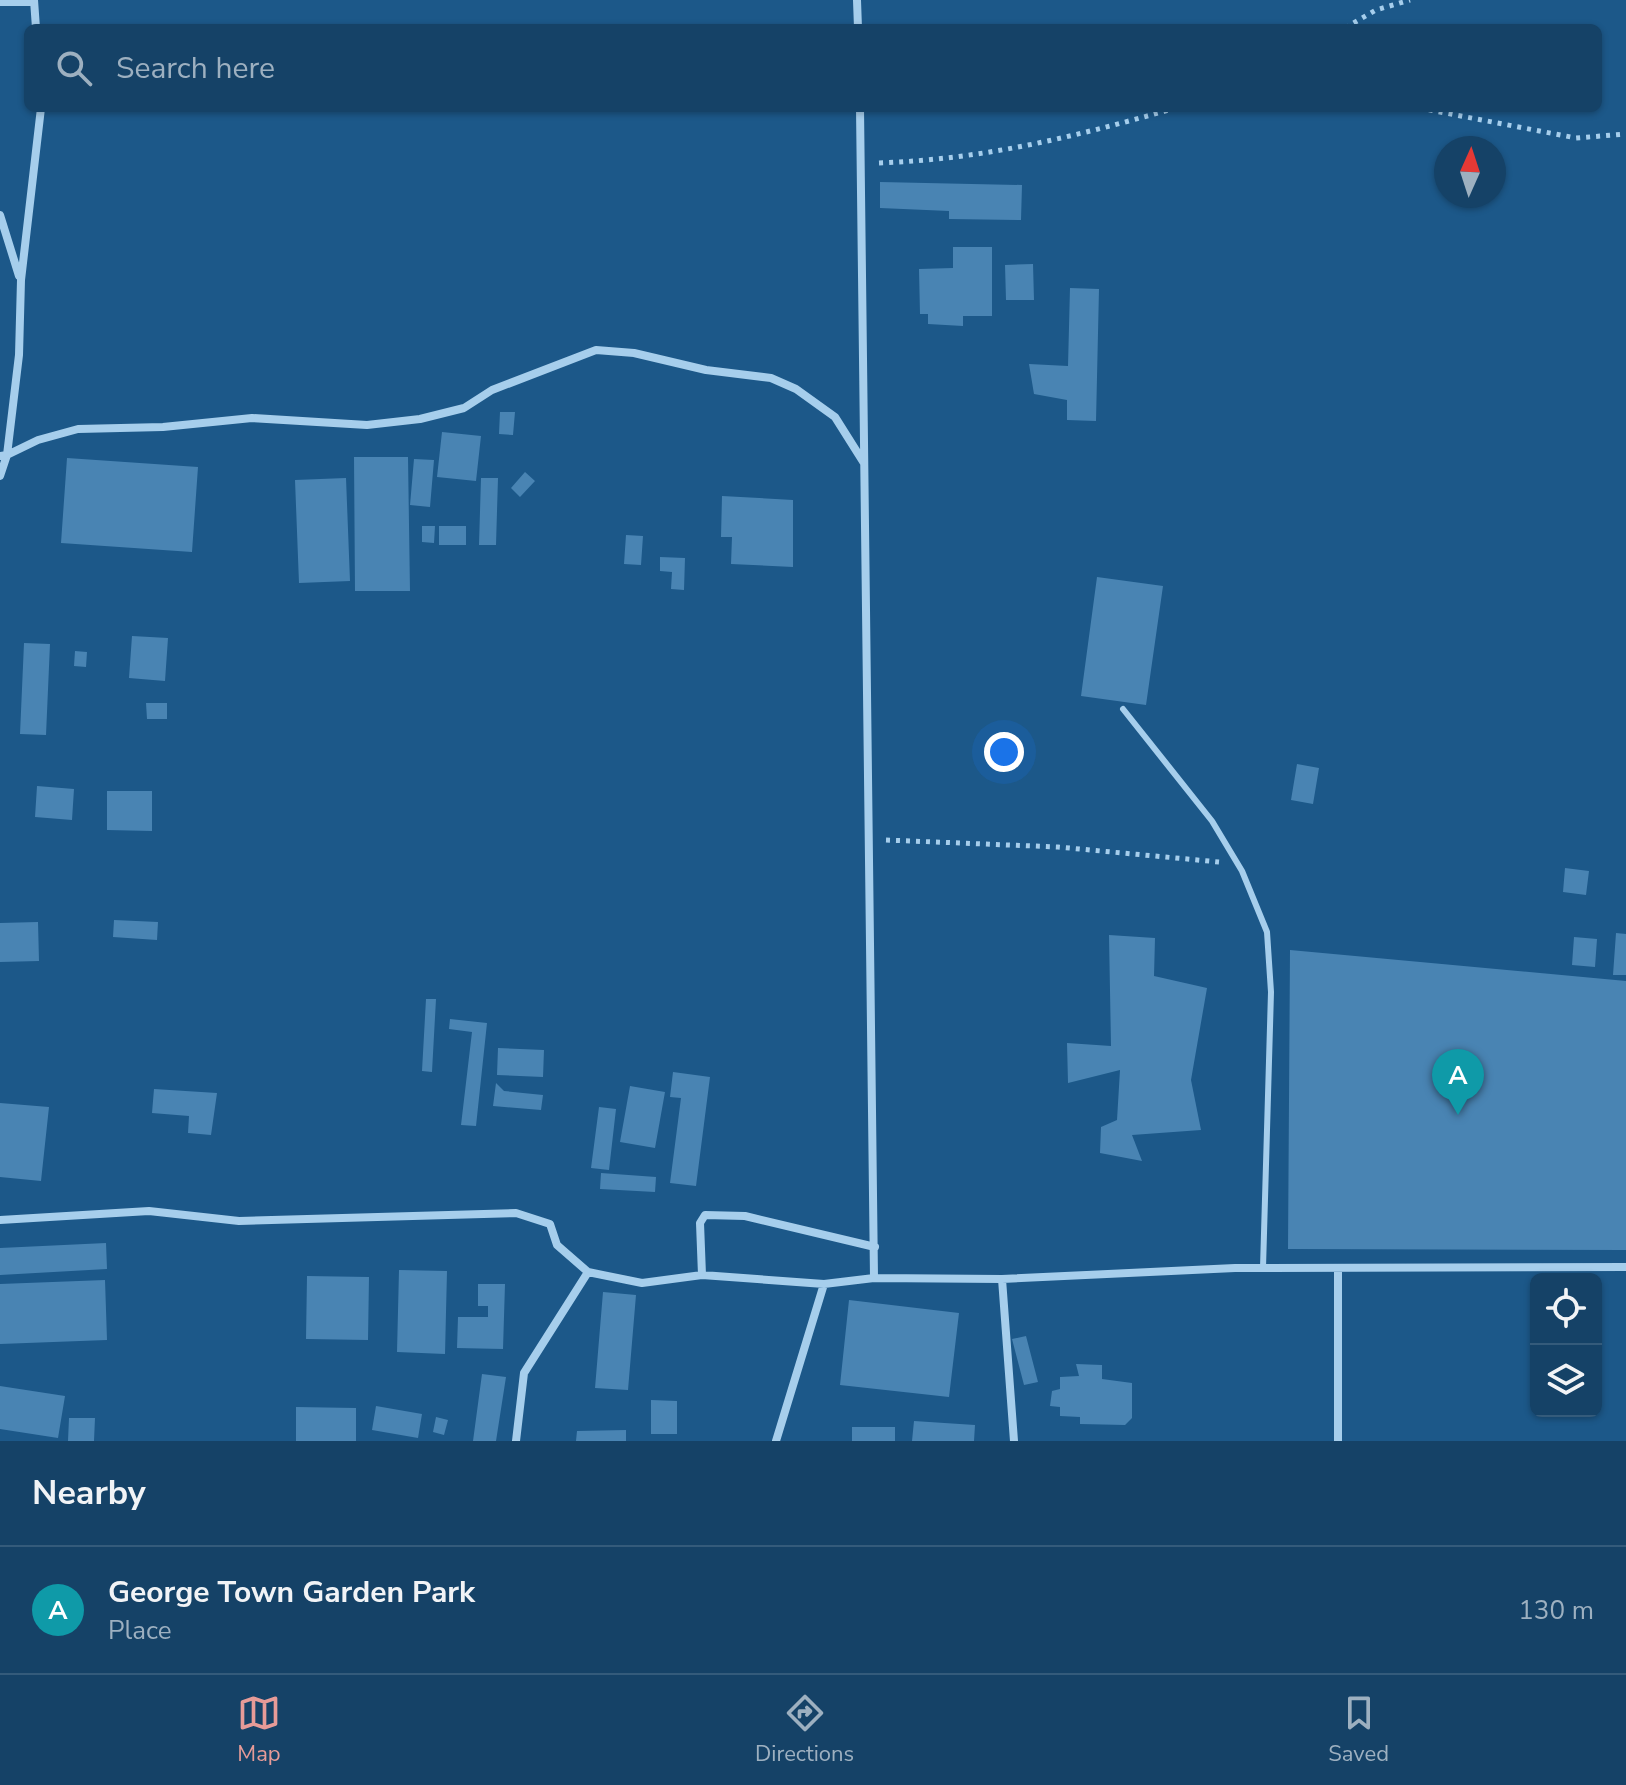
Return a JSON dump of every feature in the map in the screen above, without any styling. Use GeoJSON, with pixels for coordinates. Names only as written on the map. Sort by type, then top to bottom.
{"type":"FeatureCollection","features":[{"type":"Feature","properties":{"kind":"street"},"geometry":{"type":"LineString","coordinates":[[857,0],[858,24]]}},
{"type":"Feature","properties":{"kind":"street"},"geometry":{"type":"LineString","coordinates":[[0,2],[34,1],[36,24]]}},
{"type":"Feature","properties":{"kind":"street"},"geometry":{"type":"LineString","coordinates":[[0,476],[19,355],[21,280],[41,112]]}},
{"type":"Feature","properties":{"kind":"street"},"geometry":{"type":"LineString","coordinates":[[860,112],[874,1278]]}},
{"type":"Feature","properties":{"kind":"street"},"geometry":{"type":"LineString","coordinates":[[0,215],[21,280]]}},
{"type":"Feature","properties":{"kind":"street"},"geometry":{"type":"LineString","coordinates":[[3,456],[38,440],[78,429],[163,427],[252,418],[367,425],[420,419],[464,408],[492,390],[596,350],[634,353],[706,370],[771,378],[796,389],[835,417],[864,463]]}},
{"type":"Feature","properties":{"kind":"street"},"geometry":{"type":"LineString","coordinates":[[0,1220],[149,1211],[239,1221],[516,1213],[550,1224],[557,1245],[588,1272],[642,1283],[702,1275],[824,1284],[874,1278],[1002,1279],[1263,1268],[1626,1267]]}},
{"type":"Feature","properties":{"kind":"street"},"geometry":{"type":"LineString","coordinates":[[702,1275],[700,1218],[705,1215],[745,1216],[875,1247]]}},
{"type":"Feature","properties":{"kind":"street"},"geometry":{"type":"LineString","coordinates":[[1338,1268],[1338,1441]]}},
{"type":"Feature","properties":{"kind":"street"},"geometry":{"type":"LineString","coordinates":[[516,1441],[524,1373],[588,1272]]}},
{"type":"Feature","properties":{"kind":"street"},"geometry":{"type":"LineString","coordinates":[[1002,1279],[1014,1441]]}},
{"type":"Feature","properties":{"kind":"street"},"geometry":{"type":"LineString","coordinates":[[776,1441],[824,1284]]}},
{"type":"Feature","properties":{"kind":"lane"},"geometry":{"type":"LineString","coordinates":[[1123,709],[1212,821],[1242,871],[1267,932],[1271,992],[1263,1268]]}},
{"type":"Feature","properties":{"kind":"path"},"geometry":{"type":"LineString","coordinates":[[1352,24],[1376,10],[1410,0]]}},
{"type":"Feature","properties":{"kind":"path"},"geometry":{"type":"LineString","coordinates":[[861,164],[925,161],[1031,147],[1161,112]]}},
{"type":"Feature","properties":{"kind":"path"},"geometry":{"type":"LineString","coordinates":[[1440,112],[1576,138],[1626,134]]}},
{"type":"Feature","properties":{"kind":"path"},"geometry":{"type":"LineString","coordinates":[[869,839],[1058,847],[1151,858],[1224,862],[1242,871]]}},
{"type":"Feature","properties":{"kind":"building"},"geometry":{"type":"Polygon","coordinates":[[[880,182],[1022,185],[1021,220],[949,219],[949,211],[880,208],[880,182]]]}},
{"type":"Feature","properties":{"kind":"building"},"geometry":{"type":"Polygon","coordinates":[[[953,247],[992,247],[992,316],[963,316],[963,326],[928,324],[928,314],[920,314],[919,269],[953,268],[953,247]]]}},
{"type":"Feature","properties":{"kind":"building"},"geometry":{"type":"Polygon","coordinates":[[[1033,264],[1034,300],[1006,300],[1005,265],[1033,264]]]}},
{"type":"Feature","properties":{"kind":"building"},"geometry":{"type":"Polygon","coordinates":[[[1070,288],[1099,289],[1096,421],[1067,420],[1067,400],[1034,394],[1029,364],[1068,366],[1070,288]]]}},
{"type":"Feature","properties":{"kind":"building"},"geometry":{"type":"Polygon","coordinates":[[[500,412],[515,412],[513,435],[499,434],[500,412]]]}},
{"type":"Feature","properties":{"kind":"building"},"geometry":{"type":"Polygon","coordinates":[[[442,432],[481,436],[476,481],[437,477],[442,432]]]}},
{"type":"Feature","properties":{"kind":"building"},"geometry":{"type":"Polygon","coordinates":[[[354,457],[408,457],[410,591],[355,591],[354,457]]]}},
{"type":"Feature","properties":{"kind":"building"},"geometry":{"type":"Polygon","coordinates":[[[67,458],[198,467],[192,552],[61,543],[67,458]]]}},
{"type":"Feature","properties":{"kind":"building"},"geometry":{"type":"Polygon","coordinates":[[[414,459],[434,460],[430,507],[410,505],[414,459]]]}},
{"type":"Feature","properties":{"kind":"building"},"geometry":{"type":"Polygon","coordinates":[[[525,472],[535,481],[520,497],[511,488],[525,472]]]}},
{"type":"Feature","properties":{"kind":"building"},"geometry":{"type":"Polygon","coordinates":[[[346,478],[350,581],[299,583],[295,480],[346,478]]]}},
{"type":"Feature","properties":{"kind":"building"},"geometry":{"type":"Polygon","coordinates":[[[481,478],[498,478],[496,545],[479,545],[481,478]]]}},
{"type":"Feature","properties":{"kind":"building"},"geometry":{"type":"Polygon","coordinates":[[[722,496],[793,500],[793,567],[731,564],[732,537],[721,537],[722,496]]]}},
{"type":"Feature","properties":{"kind":"building"},"geometry":{"type":"Polygon","coordinates":[[[422,526],[435,526],[434,543],[422,542],[422,526]]]}},
{"type":"Feature","properties":{"kind":"building"},"geometry":{"type":"Polygon","coordinates":[[[439,526],[466,526],[466,545],[439,545],[439,526]]]}},
{"type":"Feature","properties":{"kind":"building"},"geometry":{"type":"Polygon","coordinates":[[[626,535],[643,536],[641,565],[624,564],[626,535]]]}},
{"type":"Feature","properties":{"kind":"building"},"geometry":{"type":"Polygon","coordinates":[[[660,557],[685,558],[684,590],[671,589],[672,572],[660,571],[660,557]]]}},
{"type":"Feature","properties":{"kind":"building"},"geometry":{"type":"Polygon","coordinates":[[[1097,577],[1163,586],[1146,705],[1081,696],[1097,577]]]}},
{"type":"Feature","properties":{"kind":"building"},"geometry":{"type":"Polygon","coordinates":[[[132,636],[168,638],[165,681],[129,678],[132,636]]]}},
{"type":"Feature","properties":{"kind":"building"},"geometry":{"type":"Polygon","coordinates":[[[24,643],[50,644],[46,735],[20,734],[24,643]]]}},
{"type":"Feature","properties":{"kind":"building"},"geometry":{"type":"Polygon","coordinates":[[[75,651],[87,652],[86,667],[74,666],[75,651]]]}},
{"type":"Feature","properties":{"kind":"building"},"geometry":{"type":"Polygon","coordinates":[[[146,703],[167,703],[167,719],[147,719],[146,703]]]}},
{"type":"Feature","properties":{"kind":"building"},"geometry":{"type":"Polygon","coordinates":[[[1297,764],[1319,768],[1313,804],[1291,800],[1297,764]]]}},
{"type":"Feature","properties":{"kind":"building"},"geometry":{"type":"Polygon","coordinates":[[[37,786],[74,789],[72,820],[35,817],[37,786]]]}},
{"type":"Feature","properties":{"kind":"building"},"geometry":{"type":"Polygon","coordinates":[[[107,791],[152,791],[152,831],[107,830],[107,791]]]}},
{"type":"Feature","properties":{"kind":"building"},"geometry":{"type":"Polygon","coordinates":[[[1565,868],[1589,871],[1586,895],[1563,892],[1565,868]]]}},
{"type":"Feature","properties":{"kind":"building"},"geometry":{"type":"Polygon","coordinates":[[[114,920],[158,922],[157,940],[113,937],[114,920]]]}},
{"type":"Feature","properties":{"kind":"building"},"geometry":{"type":"Polygon","coordinates":[[[38,922],[39,961],[0,962],[0,923],[38,922]]]}},
{"type":"Feature","properties":{"kind":"building"},"geometry":{"type":"Polygon","coordinates":[[[1616,933],[1626,934],[1626,975],[1613,975],[1616,933]]]}},
{"type":"Feature","properties":{"kind":"building"},"geometry":{"type":"Polygon","coordinates":[[[1109,935],[1155,938],[1154,976],[1207,988],[1191,1080],[1201,1130],[1132,1135],[1142,1161],[1100,1153],[1101,1127],[1117,1120],[1120,1070],[1068,1083],[1067,1043],[1111,1046],[1109,935]]]}},
{"type":"Feature","properties":{"kind":"building"},"geometry":{"type":"Polygon","coordinates":[[[1574,937],[1597,939],[1595,967],[1572,965],[1574,937]]]}},
{"type":"Feature","properties":{"kind":"building"},"geometry":{"type":"Polygon","coordinates":[[[1290,950],[1626,981],[1626,1250],[1288,1249],[1290,950]]]}},
{"type":"Feature","properties":{"kind":"building"},"geometry":{"type":"Polygon","coordinates":[[[426,999],[436,999],[432,1072],[422,1071],[426,999]]]}},
{"type":"Feature","properties":{"kind":"building"},"geometry":{"type":"Polygon","coordinates":[[[450,1019],[487,1023],[476,1126],[461,1125],[472,1032],[449,1029],[450,1019]]]}},
{"type":"Feature","properties":{"kind":"building"},"geometry":{"type":"Polygon","coordinates":[[[498,1048],[544,1050],[543,1077],[497,1075],[498,1048]]]}},
{"type":"Feature","properties":{"kind":"building"},"geometry":{"type":"Polygon","coordinates":[[[673,1072],[710,1077],[696,1186],[670,1183],[681,1098],[670,1097],[673,1072]]]}},
{"type":"Feature","properties":{"kind":"building"},"geometry":{"type":"Polygon","coordinates":[[[496,1083],[504,1091],[543,1095],[541,1110],[493,1106],[496,1083]]]}},
{"type":"Feature","properties":{"kind":"building"},"geometry":{"type":"Polygon","coordinates":[[[630,1086],[665,1092],[655,1148],[620,1142],[630,1086]]]}},
{"type":"Feature","properties":{"kind":"building"},"geometry":{"type":"Polygon","coordinates":[[[154,1089],[217,1093],[211,1135],[188,1133],[189,1116],[152,1113],[154,1089]]]}},
{"type":"Feature","properties":{"kind":"building"},"geometry":{"type":"Polygon","coordinates":[[[0,1103],[49,1107],[41,1181],[0,1177],[0,1103]]]}},
{"type":"Feature","properties":{"kind":"building"},"geometry":{"type":"Polygon","coordinates":[[[599,1107],[616,1109],[609,1170],[591,1168],[599,1107]]]}},
{"type":"Feature","properties":{"kind":"building"},"geometry":{"type":"Polygon","coordinates":[[[601,1173],[656,1177],[655,1192],[600,1189],[601,1173]]]}},
{"type":"Feature","properties":{"kind":"building"},"geometry":{"type":"Polygon","coordinates":[[[106,1243],[107,1269],[0,1275],[0,1248],[106,1243]]]}},
{"type":"Feature","properties":{"kind":"building"},"geometry":{"type":"Polygon","coordinates":[[[399,1270],[447,1271],[445,1354],[397,1352],[399,1270]]]}},
{"type":"Feature","properties":{"kind":"building"},"geometry":{"type":"Polygon","coordinates":[[[307,1276],[369,1277],[368,1340],[306,1339],[307,1276]]]}},
{"type":"Feature","properties":{"kind":"building"},"geometry":{"type":"Polygon","coordinates":[[[105,1280],[107,1340],[0,1344],[0,1284],[105,1280]]]}},
{"type":"Feature","properties":{"kind":"building"},"geometry":{"type":"Polygon","coordinates":[[[478,1284],[505,1284],[503,1349],[457,1348],[458,1317],[488,1317],[488,1306],[478,1306],[478,1284]]]}},
{"type":"Feature","properties":{"kind":"building"},"geometry":{"type":"Polygon","coordinates":[[[603,1292],[636,1295],[628,1390],[595,1388],[603,1292]]]}},
{"type":"Feature","properties":{"kind":"building"},"geometry":{"type":"Polygon","coordinates":[[[849,1300],[959,1313],[949,1397],[840,1385],[849,1300]]]}},
{"type":"Feature","properties":{"kind":"building"},"geometry":{"type":"Polygon","coordinates":[[[1026,1336],[1038,1382],[1024,1385],[1012,1339],[1026,1336]]]}},
{"type":"Feature","properties":{"kind":"building"},"geometry":{"type":"Polygon","coordinates":[[[1076,1364],[1102,1365],[1102,1379],[1132,1383],[1132,1418],[1125,1425],[1080,1424],[1080,1417],[1060,1416],[1060,1407],[1050,1406],[1052,1391],[1060,1389],[1060,1377],[1079,1376],[1076,1364]]]}},
{"type":"Feature","properties":{"kind":"building"},"geometry":{"type":"Polygon","coordinates":[[[482,1374],[506,1377],[496,1441],[473,1441],[482,1374]]]}},
{"type":"Feature","properties":{"kind":"building"},"geometry":{"type":"Polygon","coordinates":[[[0,1386],[65,1396],[58,1438],[0,1429],[0,1386]]]}},
{"type":"Feature","properties":{"kind":"building"},"geometry":{"type":"Polygon","coordinates":[[[651,1400],[677,1401],[677,1434],[651,1434],[651,1400]]]}},
{"type":"Feature","properties":{"kind":"building"},"geometry":{"type":"Polygon","coordinates":[[[376,1406],[422,1414],[418,1438],[372,1430],[376,1406]]]}},
{"type":"Feature","properties":{"kind":"building"},"geometry":{"type":"Polygon","coordinates":[[[296,1407],[356,1408],[356,1441],[296,1441],[296,1407]]]}},
{"type":"Feature","properties":{"kind":"building"},"geometry":{"type":"Polygon","coordinates":[[[436,1417],[448,1420],[444,1435],[433,1432],[436,1417]]]}},
{"type":"Feature","properties":{"kind":"building"},"geometry":{"type":"Polygon","coordinates":[[[69,1418],[95,1418],[94,1441],[68,1441],[69,1418]]]}},
{"type":"Feature","properties":{"kind":"building"},"geometry":{"type":"Polygon","coordinates":[[[914,1421],[975,1425],[974,1441],[912,1441],[914,1421]]]}},
{"type":"Feature","properties":{"kind":"building"},"geometry":{"type":"Polygon","coordinates":[[[852,1427],[895,1427],[895,1441],[852,1441],[852,1427]]]}},
{"type":"Feature","properties":{"kind":"building"},"geometry":{"type":"Polygon","coordinates":[[[626,1430],[626,1441],[576,1441],[577,1431],[626,1430]]]}},
{"type":"Feature","properties":{"kind":"place","name":"George Town Garden Park"},"geometry":{"type":"Point","coordinates":[1458,1115]}}]}
